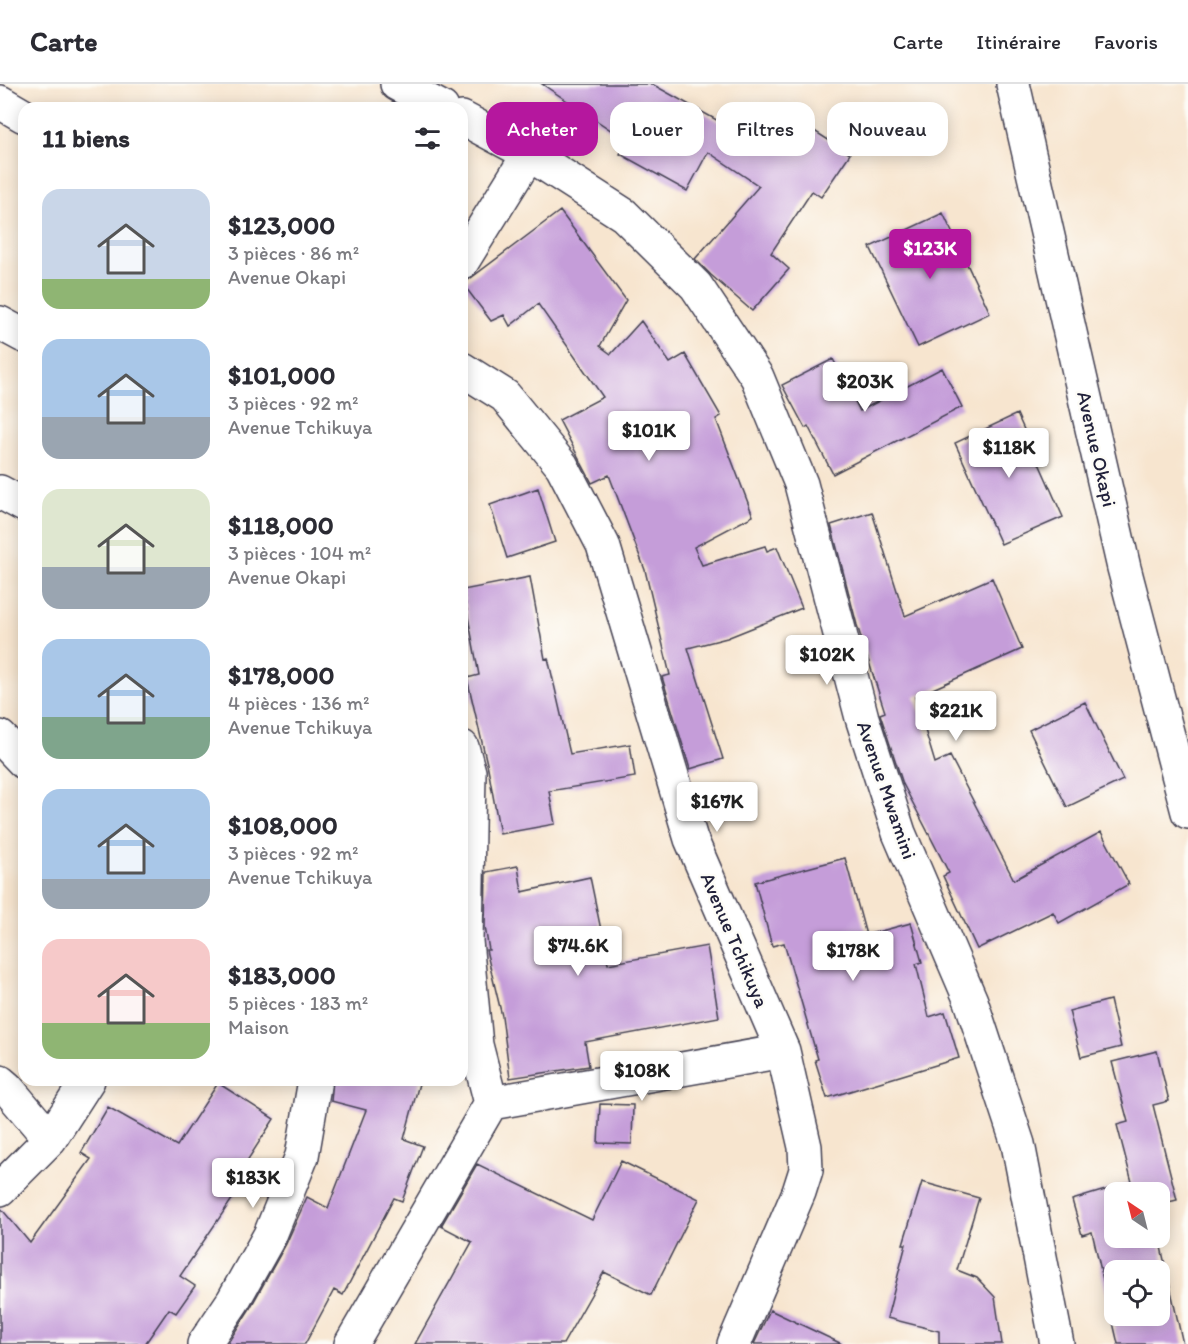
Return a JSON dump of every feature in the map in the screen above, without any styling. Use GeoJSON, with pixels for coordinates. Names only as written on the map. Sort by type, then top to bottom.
{"type":"FeatureCollection","features":[{"type":"Feature","properties":{"kind":"street"},"geometry":{"type":"LineString","coordinates":[[398,84],[431,102]]}},
{"type":"Feature","properties":{"kind":"street","name":"Avenue Okapi"},"geometry":{"type":"LineString","coordinates":[[1013,84],[1124,568],[1188,812]]}},
{"type":"Feature","properties":{"kind":"street"},"geometry":{"type":"LineString","coordinates":[[0,102],[18,112]]}},
{"type":"Feature","properties":{"kind":"street","name":"Avenue Mwamini"},"geometry":{"type":"LineString","coordinates":[[468,121],[486,131]]}},
{"type":"Feature","properties":{"kind":"street"},"geometry":{"type":"LineString","coordinates":[[468,252],[528,156]]}},
{"type":"Feature","properties":{"kind":"street","name":"Avenue Mwamini"},"geometry":{"type":"LineString","coordinates":[[532,156],[624,215],[696,286],[757,377],[801,484],[862,718],[899,833],[971,1001],[1018,1144],[1056,1344]]}},
{"type":"Feature","properties":{"kind":"street"},"geometry":{"type":"LineString","coordinates":[[0,322],[18,332]]}},
{"type":"Feature","properties":{"kind":"street","name":"Avenue Tchikuya"},"geometry":{"type":"LineString","coordinates":[[468,373],[505,396],[562,466],[603,545],[691,839],[783,1051],[805,1146],[806,1170],[799,1192],[734,1344]]}},
{"type":"Feature","properties":{"kind":"street"},"geometry":{"type":"LineString","coordinates":[[0,492],[18,502]]}},
{"type":"Feature","properties":{"kind":"street"},"geometry":{"type":"LineString","coordinates":[[0,737],[18,756]]}},
{"type":"Feature","properties":{"kind":"street"},"geometry":{"type":"LineString","coordinates":[[468,768],[468,828]]}},
{"type":"Feature","properties":{"kind":"street"},"geometry":{"type":"LineString","coordinates":[[468,1009],[469,1043],[491,1103]]}},
{"type":"Feature","properties":{"kind":"street"},"geometry":{"type":"LineString","coordinates":[[351,1344],[491,1103],[783,1051]]}},
{"type":"Feature","properties":{"kind":"street"},"geometry":{"type":"LineString","coordinates":[[0,1082],[50,1138]]}},
{"type":"Feature","properties":{"kind":"street"},"geometry":{"type":"LineString","coordinates":[[0,1189],[50,1138],[84,1086]]}},
{"type":"Feature","properties":{"kind":"street"},"geometry":{"type":"LineString","coordinates":[[204,1344],[233,1301],[270,1235],[302,1156],[314,1086]]}},
{"type":"Feature","properties":{"kind":"building"},"geometry":{"type":"Polygon","coordinates":[[[542,84],[652,84],[684,102],[610,102],[610,130],[598,122],[598,102],[569,102],[542,84]]]}},
{"type":"Feature","properties":{"kind":"building"},"geometry":{"type":"Polygon","coordinates":[[[704,113],[716,120],[716,156],[815,156],[815,131],[827,139],[827,156],[849,156],[821,197],[812,191],[771,253],[789,269],[752,311],[695,259],[759,186],[708,152],[687,191],[624,156],[704,156],[704,113]]]}},
{"type":"Feature","properties":{"kind":"building"},"geometry":{"type":"Polygon","coordinates":[[[560,211],[626,300],[600,346],[611,354],[641,321],[670,363],[685,354],[721,416],[716,419],[753,516],[694,547],[702,565],[765,546],[767,551],[777,547],[802,608],[727,638],[688,648],[723,759],[690,769],[662,677],[670,675],[645,570],[609,475],[592,483],[559,420],[603,397],[538,304],[510,326],[504,315],[491,321],[468,291],[468,280],[560,211]]]}},
{"type":"Feature","properties":{"kind":"building"},"geometry":{"type":"Polygon","coordinates":[[[943,213],[990,313],[918,347],[870,247],[943,213]]]}},
{"type":"Feature","properties":{"kind":"building"},"geometry":{"type":"Polygon","coordinates":[[[833,359],[860,411],[942,368],[962,407],[833,474],[808,426],[805,428],[782,385],[833,359]]]}},
{"type":"Feature","properties":{"kind":"building"},"geometry":{"type":"Polygon","coordinates":[[[1017,414],[1063,517],[1001,544],[955,443],[1017,414]]]}},
{"type":"Feature","properties":{"kind":"building"},"geometry":{"type":"Polygon","coordinates":[[[538,488],[555,542],[507,558],[490,505],[538,488]]]}},
{"type":"Feature","properties":{"kind":"building"},"geometry":{"type":"Polygon","coordinates":[[[872,512],[905,616],[992,578],[1022,649],[915,697],[935,763],[950,756],[1014,880],[1101,832],[1129,884],[1059,923],[1053,912],[977,949],[943,876],[949,873],[903,784],[880,714],[885,712],[857,625],[831,525],[872,512]]]}},
{"type":"Feature","properties":{"kind":"building"},"geometry":{"type":"Polygon","coordinates":[[[530,577],[545,659],[548,658],[570,754],[630,744],[635,777],[549,791],[555,824],[500,834],[488,768],[468,682],[468,678],[479,675],[468,617],[468,589],[530,577]]]}},
{"type":"Feature","properties":{"kind":"building"},"geometry":{"type":"Polygon","coordinates":[[[1085,702],[1123,780],[1067,807],[1029,730],[1085,702]]]}},
{"type":"Feature","properties":{"kind":"building"},"geometry":{"type":"Polygon","coordinates":[[[845,858],[866,935],[911,923],[922,962],[916,964],[929,1017],[945,1012],[959,1058],[827,1098],[784,943],[772,946],[755,882],[845,858]]]}},
{"type":"Feature","properties":{"kind":"building"},"geometry":{"type":"Polygon","coordinates":[[[518,866],[522,892],[590,877],[608,964],[707,946],[719,1017],[585,1042],[589,1066],[510,1078],[502,1016],[486,950],[489,950],[485,927],[486,872],[518,866]]]}},
{"type":"Feature","properties":{"kind":"building"},"geometry":{"type":"Polygon","coordinates":[[[1110,1000],[1121,1047],[1081,1057],[1069,1011],[1110,1000]]]}},
{"type":"Feature","properties":{"kind":"building"},"geometry":{"type":"Polygon","coordinates":[[[1157,1051],[1169,1101],[1153,1105],[1177,1200],[1170,1202],[1170,1182],[1132,1182],[1117,1125],[1128,1122],[1112,1062],[1157,1051]]]}},
{"type":"Feature","properties":{"kind":"building"},"geometry":{"type":"Polygon","coordinates":[[[216,1086],[223,1086],[274,1119],[232,1184],[239,1189],[180,1276],[195,1286],[176,1313],[169,1309],[145,1344],[0,1344],[0,1207],[30,1243],[91,1159],[81,1153],[108,1107],[177,1146],[216,1086]]]}},
{"type":"Feature","properties":{"kind":"building"},"geometry":{"type":"Polygon","coordinates":[[[332,1086],[418,1086],[404,1139],[423,1146],[402,1201],[394,1198],[343,1295],[334,1290],[305,1344],[227,1344],[286,1244],[307,1197],[328,1208],[366,1110],[331,1101],[332,1086]]]}},
{"type":"Feature","properties":{"kind":"building"},"geometry":{"type":"Polygon","coordinates":[[[600,1104],[633,1105],[632,1144],[598,1143],[600,1104]]]}},
{"type":"Feature","properties":{"kind":"building"},"geometry":{"type":"Polygon","coordinates":[[[621,1161],[699,1199],[651,1295],[604,1272],[563,1344],[415,1344],[472,1242],[441,1226],[477,1164],[592,1220],[621,1161]]]}},
{"type":"Feature","properties":{"kind":"building"},"geometry":{"type":"Polygon","coordinates":[[[922,1182],[979,1198],[957,1270],[977,1278],[995,1297],[1002,1344],[939,1344],[939,1331],[887,1318],[906,1244],[903,1244],[922,1182]]]}},
{"type":"Feature","properties":{"kind":"building"},"geometry":{"type":"Polygon","coordinates":[[[1104,1190],[1104,1248],[1161,1248],[1164,1260],[1104,1260],[1104,1284],[1092,1232],[1082,1235],[1072,1200],[1104,1190]]]}},
{"type":"Feature","properties":{"kind":"building"},"geometry":{"type":"Polygon","coordinates":[[[1170,1287],[1183,1344],[1118,1344],[1114,1326],[1170,1326],[1170,1287]]]}},
{"type":"Feature","properties":{"kind":"building"},"geometry":{"type":"Polygon","coordinates":[[[770,1310],[842,1344],[754,1344],[770,1310]]]}}]}
